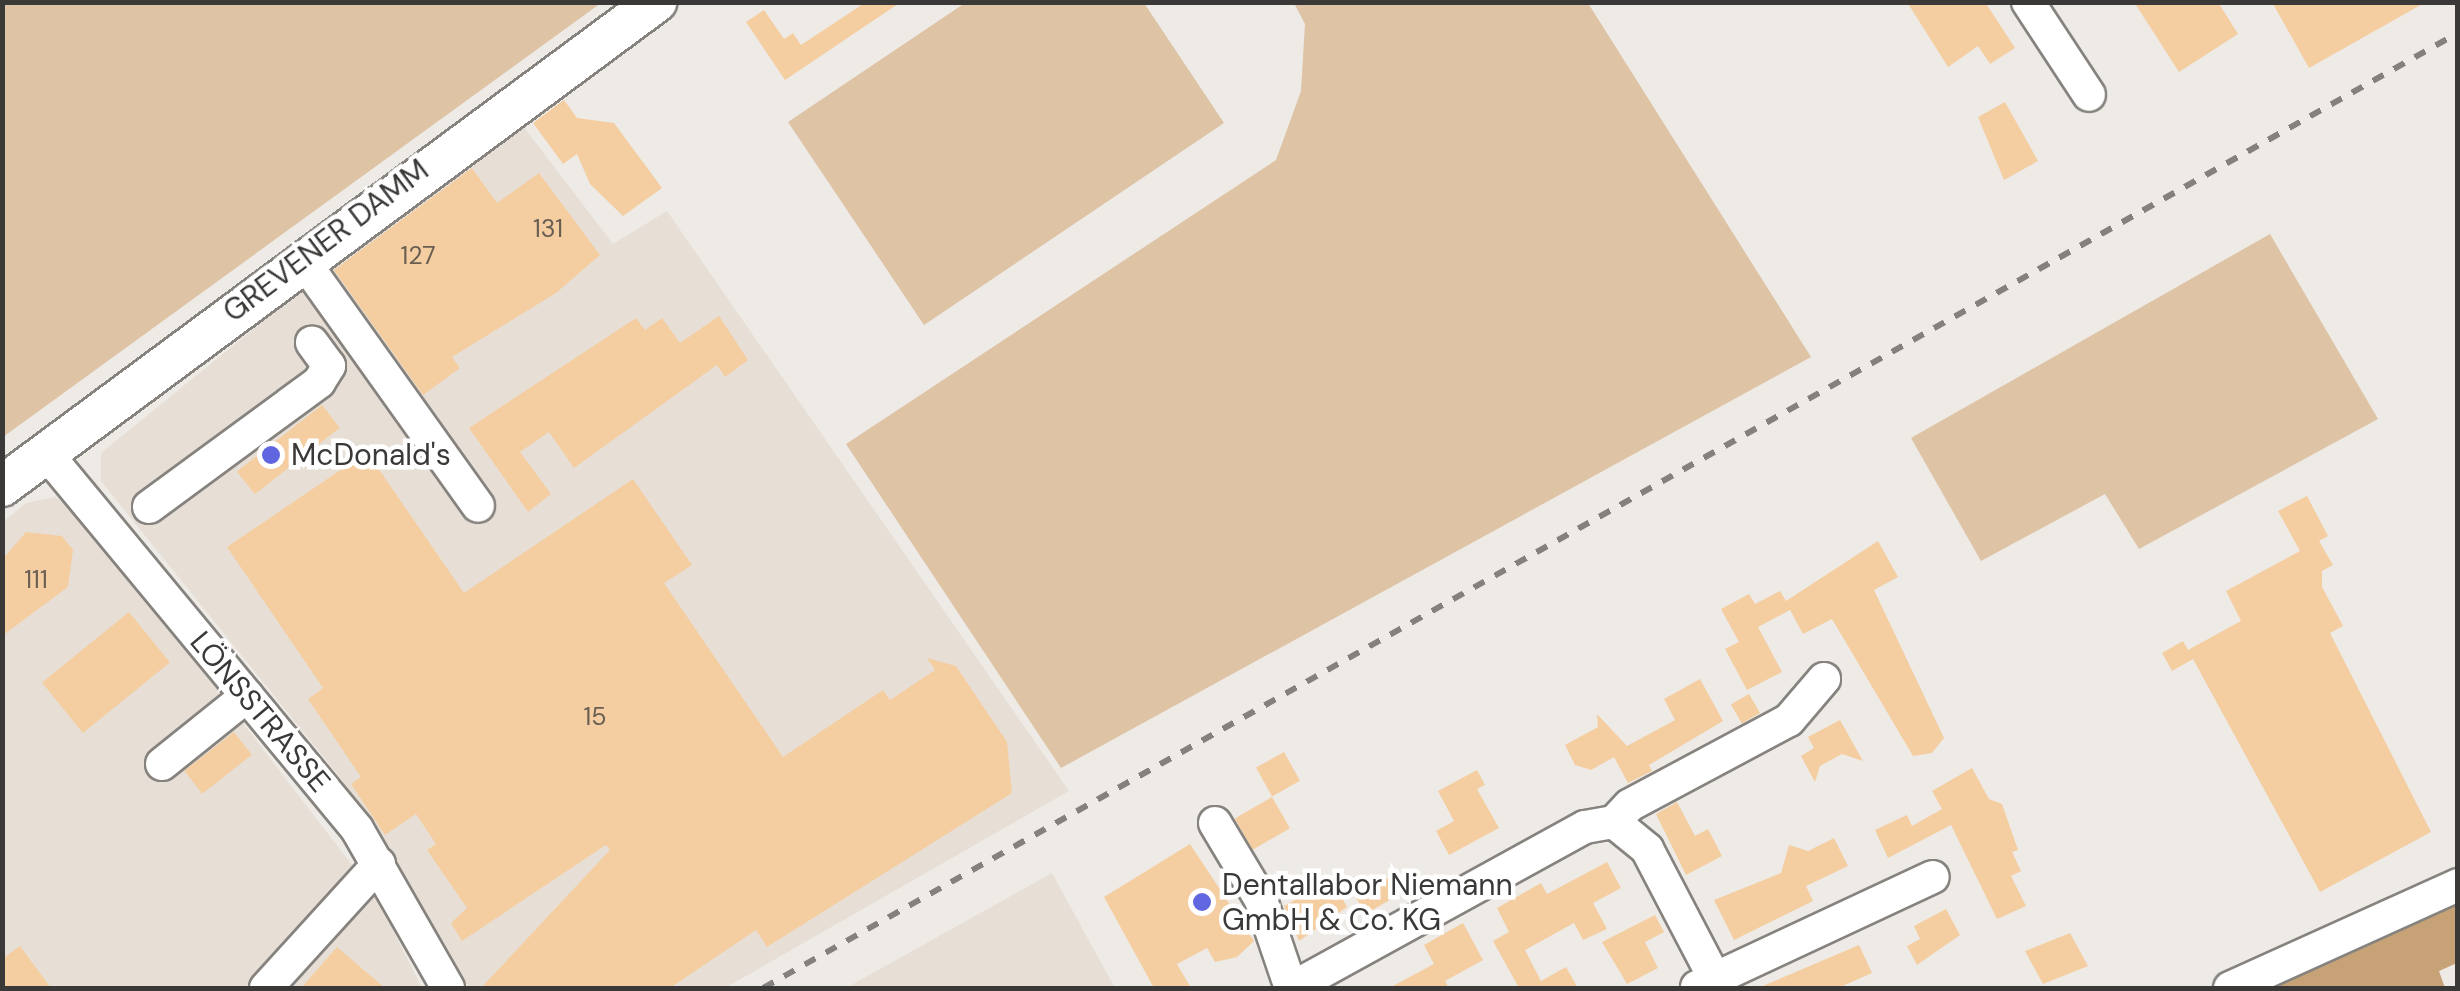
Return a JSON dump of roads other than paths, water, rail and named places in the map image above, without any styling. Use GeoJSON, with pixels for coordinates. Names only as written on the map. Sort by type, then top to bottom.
{"type":"FeatureCollection","features":[{"type":"Feature","properties":{"kind":"main road","name":"GREVENER DAMM"},"geometry":{"type":"LineString","coordinates":[[2,486],[302,259],[656,2]]}},
{"type":"Feature","properties":{"kind":"street"},"geometry":{"type":"LineString","coordinates":[[2028,2],[2088,95]]}},
{"type":"Feature","properties":{"kind":"street"},"geometry":{"type":"LineString","coordinates":[[302,259],[478,506]]}},
{"type":"Feature","properties":{"kind":"street"},"geometry":{"type":"LineString","coordinates":[[149,507],[318,382],[329,366],[312,343]]}},
{"type":"Feature","properties":{"kind":"street","name":"LÖNSSTRASSE"},"geometry":{"type":"LineString","coordinates":[[46,453],[247,696],[379,864],[448,988]]}},
{"type":"Feature","properties":{"kind":"street"},"geometry":{"type":"LineString","coordinates":[[1215,823],[1261,900],[1292,988],[1585,827],[1614,822],[1630,805],[1789,720],[1824,679]]}},
{"type":"Feature","properties":{"kind":"street"},"geometry":{"type":"LineString","coordinates":[[162,764],[247,696]]}},
{"type":"Feature","properties":{"kind":"street"},"geometry":{"type":"LineString","coordinates":[[1614,822],[1647,849],[1705,984],[1933,877]]}},
{"type":"Feature","properties":{"kind":"street"},"geometry":{"type":"LineString","coordinates":[[266,988],[379,864]]}},
{"type":"Feature","properties":{"kind":"street"},"geometry":{"type":"LineString","coordinates":[[2230,988],[2458,885]]}},
{"type":"Feature","properties":{"kind":"railway"},"geometry":{"type":"LineString","coordinates":[[763,988],[2458,33]]}},
{"type":"Feature","properties":{"kind":"place","name":"McDonald's"},"geometry":{"type":"Point","coordinates":[271,455]}},
{"type":"Feature","properties":{"kind":"place","name":"Dentallabor Niemann GmbH & Co. KG"},"geometry":{"type":"Point","coordinates":[1202,902]}}]}
